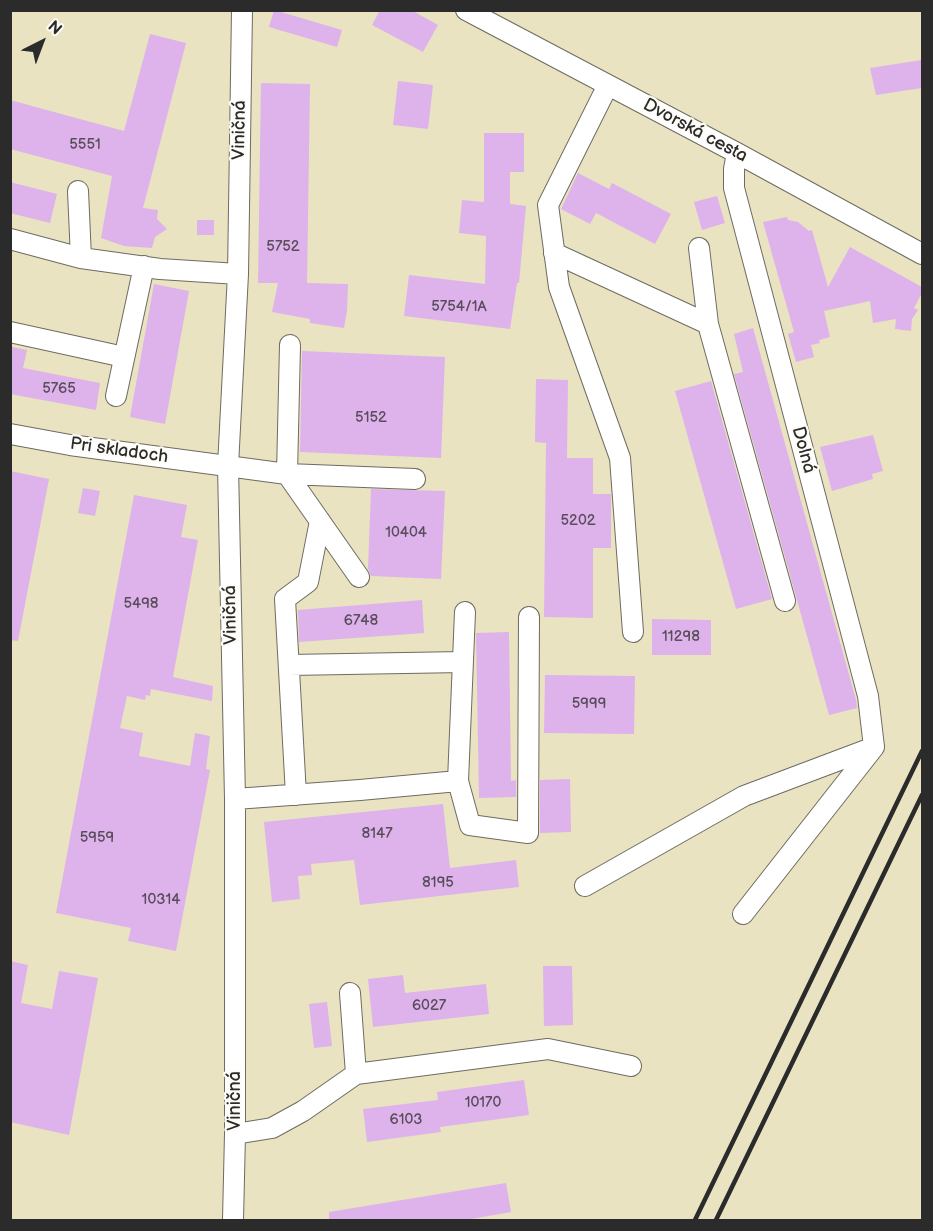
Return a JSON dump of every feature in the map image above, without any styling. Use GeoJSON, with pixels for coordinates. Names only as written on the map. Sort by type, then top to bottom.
{"type":"FeatureCollection","features":[{"type":"Feature","properties":{"kind":"street","name":"Viničná"},"geometry":{"type":"LineString","coordinates":[[233,1221],[235,799],[228,466],[238,274],[242,10]]}},
{"type":"Feature","properties":{"kind":"street","name":"Dvorská cesta"},"geometry":{"type":"LineString","coordinates":[[466,10],[922,254]]}},
{"type":"Feature","properties":{"kind":"street"},"geometry":{"type":"LineString","coordinates":[[608,85],[548,205],[559,287],[620,458],[633,632]]}},
{"type":"Feature","properties":{"kind":"street","name":"Dolná"},"geometry":{"type":"LineString","coordinates":[[737,153],[734,188],[868,696],[874,747]]}},
{"type":"Feature","properties":{"kind":"street"},"geometry":{"type":"LineString","coordinates":[[78,191],[81,258]]}},
{"type":"Feature","properties":{"kind":"street"},"geometry":{"type":"LineString","coordinates":[[10,239],[81,258],[238,274]]}},
{"type":"Feature","properties":{"kind":"street"},"geometry":{"type":"LineString","coordinates":[[699,248],[708,324],[784,601]]}},
{"type":"Feature","properties":{"kind":"street"},"geometry":{"type":"LineString","coordinates":[[554,253],[708,324]]}},
{"type":"Feature","properties":{"kind":"street"},"geometry":{"type":"LineString","coordinates":[[116,396],[144,266]]}},
{"type":"Feature","properties":{"kind":"street"},"geometry":{"type":"LineString","coordinates":[[10,332],[124,357]]}},
{"type":"Feature","properties":{"kind":"street"},"geometry":{"type":"LineString","coordinates":[[290,345],[287,474],[359,577]]}},
{"type":"Feature","properties":{"kind":"street","name":"Pri skladoch"},"geometry":{"type":"LineString","coordinates":[[10,434],[70,445],[287,474],[415,479]]}},
{"type":"Feature","properties":{"kind":"street"},"geometry":{"type":"LineString","coordinates":[[296,795],[285,599],[308,582],[320,521]]}},
{"type":"Feature","properties":{"kind":"street"},"geometry":{"type":"LineString","coordinates":[[465,612],[458,781],[470,825],[528,833],[529,617]]}},
{"type":"Feature","properties":{"kind":"street"},"geometry":{"type":"LineString","coordinates":[[289,665],[463,662]]}},
{"type":"Feature","properties":{"kind":"street"},"geometry":{"type":"LineString","coordinates":[[585,886],[744,796],[874,747]]}},
{"type":"Feature","properties":{"kind":"street"},"geometry":{"type":"LineString","coordinates":[[743,914],[874,747]]}},
{"type":"Feature","properties":{"kind":"street"},"geometry":{"type":"LineString","coordinates":[[235,799],[458,781]]}},
{"type":"Feature","properties":{"kind":"street"},"geometry":{"type":"LineString","coordinates":[[350,993],[356,1074]]}},
{"type":"Feature","properties":{"kind":"street"},"geometry":{"type":"LineString","coordinates":[[235,1134],[272,1128],[303,1111],[356,1074],[548,1049],[631,1066]]}},
{"type":"Feature","properties":{"kind":"building"},"geometry":{"type":"Polygon","coordinates":[[[274,10],[342,30],[337,47],[269,27],[274,10]]]}},
{"type":"Feature","properties":{"kind":"building"},"geometry":{"type":"Polygon","coordinates":[[[380,10],[411,10],[438,25],[423,52],[372,25],[380,10]]]}},
{"type":"Feature","properties":{"kind":"building"},"geometry":{"type":"Polygon","coordinates":[[[150,34],[186,43],[143,208],[158,210],[157,219],[167,229],[155,237],[152,248],[124,246],[101,238],[112,176],[10,149],[10,100],[124,131],[150,34]]]}},
{"type":"Feature","properties":{"kind":"building"},"geometry":{"type":"Polygon","coordinates":[[[922,60],[922,88],[876,95],[870,68],[922,60]]]}},
{"type":"Feature","properties":{"kind":"building"},"geometry":{"type":"Polygon","coordinates":[[[398,81],[433,85],[428,129],[393,125],[398,81]]]}},
{"type":"Feature","properties":{"kind":"building"},"geometry":{"type":"Polygon","coordinates":[[[261,83],[310,84],[307,283],[348,284],[344,328],[310,323],[310,319],[272,312],[278,283],[258,283],[261,83]]]}},
{"type":"Feature","properties":{"kind":"building"},"geometry":{"type":"Polygon","coordinates":[[[484,133],[524,133],[524,172],[510,172],[510,204],[526,206],[519,283],[517,283],[510,329],[404,316],[409,275],[485,284],[486,236],[459,233],[462,200],[484,202],[484,133]]]}},
{"type":"Feature","properties":{"kind":"building"},"geometry":{"type":"Polygon","coordinates":[[[578,173],[609,189],[612,183],[671,214],[655,244],[596,213],[590,224],[561,209],[578,173]]]}},
{"type":"Feature","properties":{"kind":"building"},"geometry":{"type":"Polygon","coordinates":[[[10,182],[57,194],[50,223],[10,213],[10,182]]]}},
{"type":"Feature","properties":{"kind":"building"},"geometry":{"type":"Polygon","coordinates":[[[717,196],[725,223],[702,230],[694,202],[717,196]]]}},
{"type":"Feature","properties":{"kind":"building"},"geometry":{"type":"Polygon","coordinates":[[[787,217],[788,220],[798,222],[809,231],[812,230],[828,287],[850,247],[922,287],[922,293],[914,308],[918,310],[912,319],[911,331],[895,329],[896,319],[873,323],[870,301],[824,311],[830,337],[811,345],[814,357],[796,362],[788,334],[794,332],[763,222],[787,217]]]}},
{"type":"Feature","properties":{"kind":"building"},"geometry":{"type":"Polygon","coordinates":[[[197,220],[214,220],[214,235],[197,235],[197,220]]]}},
{"type":"Feature","properties":{"kind":"building"},"geometry":{"type":"Polygon","coordinates":[[[154,284],[189,291],[165,424],[130,417],[154,284]]]}},
{"type":"Feature","properties":{"kind":"building"},"geometry":{"type":"Polygon","coordinates":[[[753,328],[856,700],[857,708],[829,715],[734,374],[743,372],[734,334],[753,328]]]}},
{"type":"Feature","properties":{"kind":"building"},"geometry":{"type":"Polygon","coordinates":[[[12,347],[27,350],[23,368],[100,383],[96,410],[10,394],[12,347]]]}},
{"type":"Feature","properties":{"kind":"building"},"geometry":{"type":"Polygon","coordinates":[[[302,351],[445,357],[441,458],[300,452],[302,351]]]}},
{"type":"Feature","properties":{"kind":"building"},"geometry":{"type":"Polygon","coordinates":[[[536,379],[568,380],[567,458],[593,458],[593,494],[611,494],[611,548],[593,548],[593,618],[544,617],[546,443],[535,442],[536,379]]]}},
{"type":"Feature","properties":{"kind":"building"},"geometry":{"type":"Polygon","coordinates":[[[711,381],[772,599],[736,609],[675,391],[711,381]]]}},
{"type":"Feature","properties":{"kind":"building"},"geometry":{"type":"Polygon","coordinates":[[[873,435],[883,471],[872,474],[873,479],[832,491],[820,447],[873,435]]]}},
{"type":"Feature","properties":{"kind":"building"},"geometry":{"type":"Polygon","coordinates":[[[10,471],[49,479],[18,641],[10,640],[10,471]]]}},
{"type":"Feature","properties":{"kind":"building"},"geometry":{"type":"Polygon","coordinates":[[[83,488],[100,491],[95,516],[78,513],[83,488]]]}},
{"type":"Feature","properties":{"kind":"building"},"geometry":{"type":"Polygon","coordinates":[[[371,489],[445,491],[441,579],[371,576],[368,569],[371,489]]]}},
{"type":"Feature","properties":{"kind":"building"},"geometry":{"type":"Polygon","coordinates":[[[134,495],[187,505],[181,537],[198,540],[173,677],[213,686],[212,701],[151,689],[150,696],[146,695],[145,700],[127,696],[120,728],[143,733],[139,756],[190,766],[195,733],[210,736],[206,769],[210,770],[176,951],[128,941],[131,928],[56,913],[134,495]]]}},
{"type":"Feature","properties":{"kind":"building"},"geometry":{"type":"Polygon","coordinates":[[[422,600],[424,633],[299,642],[298,610],[422,600]]]}},
{"type":"Feature","properties":{"kind":"building"},"geometry":{"type":"Polygon","coordinates":[[[652,619],[711,620],[711,655],[652,655],[652,619]]]}},
{"type":"Feature","properties":{"kind":"building"},"geometry":{"type":"Polygon","coordinates":[[[509,632],[511,781],[516,780],[516,797],[479,798],[476,633],[509,632]]]}},
{"type":"Feature","properties":{"kind":"building"},"geometry":{"type":"Polygon","coordinates":[[[545,675],[635,676],[634,734],[544,733],[545,675]]]}},
{"type":"Feature","properties":{"kind":"building"},"geometry":{"type":"Polygon","coordinates":[[[570,779],[571,832],[540,833],[540,780],[570,779]]]}},
{"type":"Feature","properties":{"kind":"building"},"geometry":{"type":"Polygon","coordinates":[[[443,804],[450,868],[516,860],[519,887],[360,905],[354,860],[311,864],[312,875],[298,876],[300,899],[272,902],[264,822],[443,804]]]}},
{"type":"Feature","properties":{"kind":"building"},"geometry":{"type":"Polygon","coordinates":[[[10,961],[28,965],[21,1003],[52,1009],[59,971],[98,978],[69,1135],[10,1122],[10,961]]]}},
{"type":"Feature","properties":{"kind":"building"},"geometry":{"type":"Polygon","coordinates":[[[543,966],[572,966],[573,1025],[544,1026],[543,966]]]}},
{"type":"Feature","properties":{"kind":"building"},"geometry":{"type":"Polygon","coordinates":[[[403,975],[405,993],[486,984],[489,1014],[373,1027],[368,979],[403,975]]]}},
{"type":"Feature","properties":{"kind":"building"},"geometry":{"type":"Polygon","coordinates":[[[327,1002],[332,1046],[314,1048],[309,1004],[327,1002]]]}},
{"type":"Feature","properties":{"kind":"building"},"geometry":{"type":"Polygon","coordinates":[[[524,1080],[529,1115],[440,1127],[441,1132],[367,1142],[363,1109],[438,1100],[437,1092],[524,1080]]]}},
{"type":"Feature","properties":{"kind":"building"},"geometry":{"type":"Polygon","coordinates":[[[506,1183],[511,1212],[460,1221],[329,1221],[329,1212],[506,1183]]]}},
{"type":"Feature","properties":{"kind":"railway"},"geometry":{"type":"LineString","coordinates":[[695,1220],[922,751]]}},
{"type":"Feature","properties":{"kind":"railway"},"geometry":{"type":"LineString","coordinates":[[716,1220],[922,795]]}}]}
